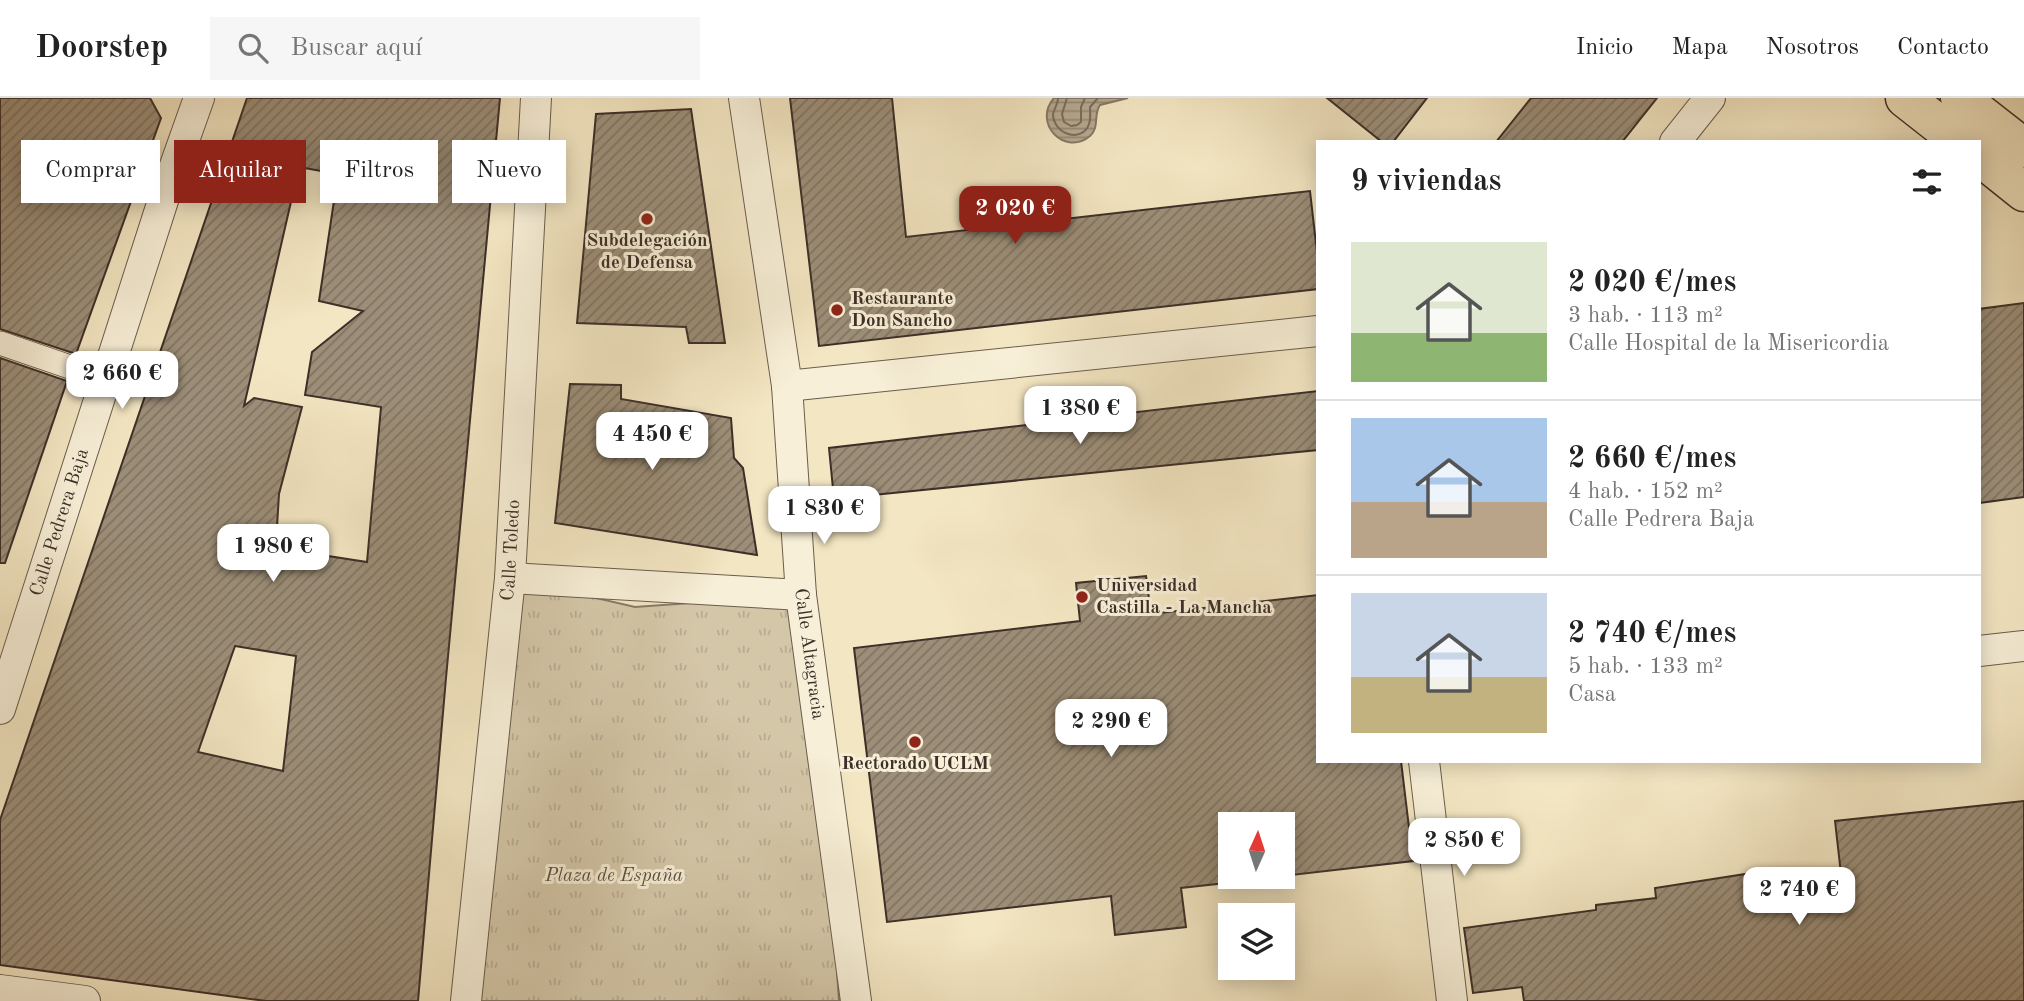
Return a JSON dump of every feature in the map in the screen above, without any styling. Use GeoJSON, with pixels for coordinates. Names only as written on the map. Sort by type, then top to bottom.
{"type":"FeatureCollection","features":[{"type":"Feature","properties":{"kind":"highway"},"geometry":{"type":"LineString","coordinates":[[1905,98],[1958,140]]}},
{"type":"Feature","properties":{"kind":"highway"},"geometry":{"type":"LineString","coordinates":[[1959,98],[2024,148]]}},
{"type":"Feature","properties":{"kind":"highway"},"geometry":{"type":"LineString","coordinates":[[1981,158],[2024,192]]}},
{"type":"Feature","properties":{"kind":"street","name":"Calle Pedrera Baja"},"geometry":{"type":"LineString","coordinates":[[0,709],[8,655],[105,380],[198,98]]}},
{"type":"Feature","properties":{"kind":"street","name":"Calle Toledo"},"geometry":{"type":"LineString","coordinates":[[466,1001],[510,578],[536,98]]}},
{"type":"Feature","properties":{"kind":"street","name":"Calle Altagracia"},"geometry":{"type":"LineString","coordinates":[[744,98],[787,386],[801,595],[856,1001]]}},
{"type":"Feature","properties":{"kind":"street"},"geometry":{"type":"LineString","coordinates":[[1677,140],[1710,98]]}},
{"type":"Feature","properties":{"kind":"street"},"geometry":{"type":"LineString","coordinates":[[787,386],[1316,331]]}},
{"type":"Feature","properties":{"kind":"street"},"geometry":{"type":"LineString","coordinates":[[0,343],[105,380]]}},
{"type":"Feature","properties":{"kind":"street"},"geometry":{"type":"LineString","coordinates":[[510,578],[801,595]]}},
{"type":"Feature","properties":{"kind":"street"},"geometry":{"type":"LineString","coordinates":[[1981,651],[2024,646]]}},
{"type":"Feature","properties":{"kind":"street"},"geometry":{"type":"LineString","coordinates":[[1424,763],[1452,1001]]}},
{"type":"Feature","properties":{"kind":"street"},"geometry":{"type":"LineString","coordinates":[[0,990],[85,1001]]}},
{"type":"Feature","properties":{"kind":"green space","name":"Plaza de España"},"geometry":{"type":"Polygon","coordinates":[[[510,578],[635,607],[801,595],[823,757],[839,1001],[480,1001],[510,578]]]}},
{"type":"Feature","properties":{"kind":"water"},"geometry":{"type":"Polygon","coordinates":[[[1054,98],[1128,98],[1100,105],[1096,125],[1090,136],[1071,142],[1062,140],[1049,127],[1048,108],[1054,98]]]}},
{"type":"Feature","properties":{"kind":"building"},"geometry":{"type":"Polygon","coordinates":[[[0,98],[150,98],[161,118],[153,140],[21,140],[21,203],[130,203],[76,354],[0,329],[0,98]]]}},
{"type":"Feature","properties":{"kind":"building"},"geometry":{"type":"Polygon","coordinates":[[[247,98],[500,98],[496,140],[452,140],[452,203],[490,203],[418,1001],[266,1001],[0,965],[0,820],[211,203],[291,203],[244,406],[254,398],[302,407],[279,494],[277,527],[270,547],[367,562],[381,407],[305,395],[312,352],[363,311],[319,301],[334,203],[438,203],[438,140],[320,140],[320,171],[306,168],[306,140],[233,140],[247,98]],[[235,646],[198,752],[283,771],[296,656],[235,646]]]}},
{"type":"Feature","properties":{"kind":"building"},"geometry":{"type":"Polygon","coordinates":[[[790,98],[892,98],[906,237],[1310,191],[1316,244],[1316,289],[819,346],[790,98]]]}},
{"type":"Feature","properties":{"kind":"building"},"geometry":{"type":"Polygon","coordinates":[[[1327,98],[1427,98],[1395,140],[1380,140],[1327,98]]]}},
{"type":"Feature","properties":{"kind":"building"},"geometry":{"type":"Polygon","coordinates":[[[1531,98],[1657,98],[1624,140],[1498,140],[1531,98]]]}},
{"type":"Feature","properties":{"kind":"building","name":"Subdelegación de Defensa"},"geometry":{"type":"Polygon","coordinates":[[[691,109],[725,343],[689,343],[686,327],[577,323],[596,114],[691,109]]]}},
{"type":"Feature","properties":{"kind":"building"},"geometry":{"type":"Polygon","coordinates":[[[2024,303],[2024,497],[1981,503],[1981,309],[2024,303]]]}},
{"type":"Feature","properties":{"kind":"building"},"geometry":{"type":"Polygon","coordinates":[[[0,358],[67,381],[5,563],[0,563],[0,358]]]}},
{"type":"Feature","properties":{"kind":"building"},"geometry":{"type":"Polygon","coordinates":[[[570,384],[621,385],[621,399],[731,418],[734,458],[743,468],[757,555],[555,523],[570,384]]]}},
{"type":"Feature","properties":{"kind":"building"},"geometry":{"type":"Polygon","coordinates":[[[1316,391],[1316,450],[834,499],[829,448],[1316,391]]]}},
{"type":"Feature","properties":{"kind":"building"},"geometry":{"type":"Polygon","coordinates":[[[1146,576],[1151,614],[1316,595],[1316,763],[1401,763],[1413,861],[1295,875],[1295,812],[1218,812],[1218,884],[1181,888],[1186,927],[1115,935],[1111,896],[887,922],[854,648],[1080,621],[1076,583],[1146,576]]]}},
{"type":"Feature","properties":{"kind":"building"},"geometry":{"type":"Polygon","coordinates":[[[2024,801],[2024,1001],[1524,1001],[1522,987],[1473,993],[1464,928],[1596,910],[1596,905],[1656,898],[1655,888],[1752,873],[1754,886],[1841,874],[1835,821],[2024,801]]]}},
{"type":"Feature","properties":{"kind":"place","name":"Subdelegación de Defensa"},"geometry":{"type":"Point","coordinates":[647,219]}},
{"type":"Feature","properties":{"kind":"place","name":"Restaurante Don Sancho"},"geometry":{"type":"Point","coordinates":[837,310]}},
{"type":"Feature","properties":{"kind":"place","name":"Universidad Castilla - La Mancha"},"geometry":{"type":"Point","coordinates":[1082,597]}},
{"type":"Feature","properties":{"kind":"place","name":"Rectorado UCLM"},"geometry":{"type":"Point","coordinates":[915,742]}}]}
